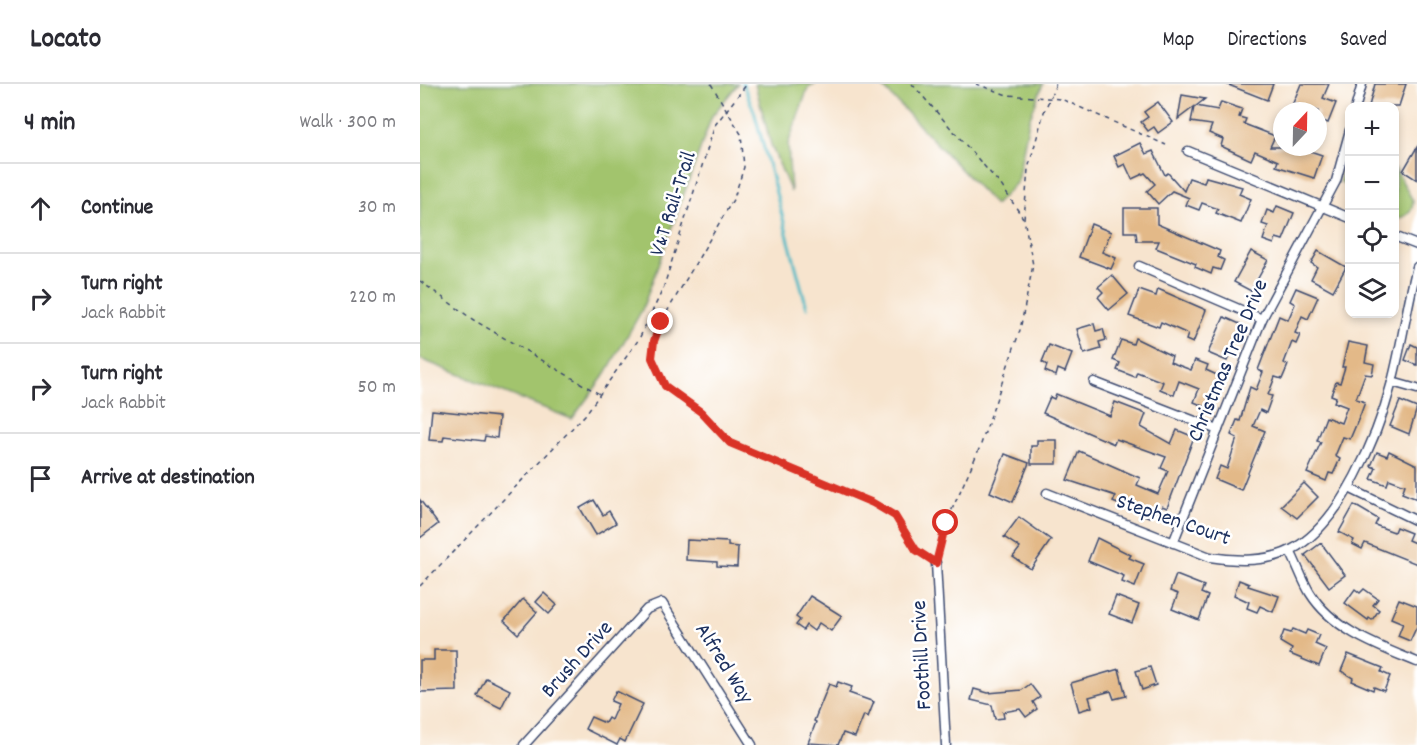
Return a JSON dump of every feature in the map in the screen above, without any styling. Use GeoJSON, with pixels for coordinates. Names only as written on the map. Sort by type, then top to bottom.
{"type":"FeatureCollection","features":[{"type":"Feature","properties":{"kind":"street"},"geometry":{"type":"LineString","coordinates":[[1357,102],[1362,84]]}},
{"type":"Feature","properties":{"kind":"street","name":"Christmas Tree Drive"},"geometry":{"type":"LineString","coordinates":[[1173,543],[1262,319],[1323,208],[1336,181],[1345,148]]}},
{"type":"Feature","properties":{"kind":"street"},"geometry":{"type":"LineString","coordinates":[[1188,151],[1345,216]]}},
{"type":"Feature","properties":{"kind":"street"},"geometry":{"type":"LineString","coordinates":[[1399,238],[1417,245]]}},
{"type":"Feature","properties":{"kind":"street"},"geometry":{"type":"LineString","coordinates":[[1139,266],[1262,319]]}},
{"type":"Feature","properties":{"kind":"street"},"geometry":{"type":"LineString","coordinates":[[1417,267],[1392,382],[1376,427],[1349,488],[1327,522],[1290,551],[1309,592],[1322,609],[1358,636],[1417,662]]}},
{"type":"Feature","properties":{"kind":"street"},"geometry":{"type":"LineString","coordinates":[[1094,382],[1218,430]]}},
{"type":"Feature","properties":{"kind":"street"},"geometry":{"type":"LineString","coordinates":[[1392,382],[1417,389]]}},
{"type":"Feature","properties":{"kind":"street"},"geometry":{"type":"LineString","coordinates":[[1349,488],[1417,521]]}},
{"type":"Feature","properties":{"kind":"street","name":"Stephen Court"},"geometry":{"type":"LineString","coordinates":[[1047,493],[1210,558],[1234,561],[1290,551]]}},
{"type":"Feature","properties":{"kind":"street","name":"Foothill Drive"},"geometry":{"type":"LineString","coordinates":[[936,563],[946,745]]}},
{"type":"Feature","properties":{"kind":"street","name":"Brush Drive"},"geometry":{"type":"LineString","coordinates":[[524,745],[647,609],[662,603]]}},
{"type":"Feature","properties":{"kind":"street","name":"Alfred Way"},"geometry":{"type":"LineString","coordinates":[[662,603],[752,745]]}},
{"type":"Feature","properties":{"kind":"path"},"geometry":{"type":"LineString","coordinates":[[711,84],[741,134],[744,166],[734,198],[657,331],[652,358],[665,386],[701,412],[730,443],[831,484],[895,516],[916,550],[936,563],[946,523],[980,447],[1020,330],[1033,265],[1024,219],[1028,169],[1056,84]]}},
{"type":"Feature","properties":{"kind":"path","name":"V&T Rail-Trail"},"geometry":{"type":"LineString","coordinates":[[420,586],[585,415],[639,339],[663,288],[715,125],[747,84]]}},
{"type":"Feature","properties":{"kind":"path"},"geometry":{"type":"LineString","coordinates":[[912,84],[1001,185],[1024,219]]}},
{"type":"Feature","properties":{"kind":"path"},"geometry":{"type":"LineString","coordinates":[[976,84],[1007,95],[1050,98],[1079,105],[1118,126],[1166,145]]}},
{"type":"Feature","properties":{"kind":"path"},"geometry":{"type":"LineString","coordinates":[[420,280],[472,319],[601,395]]}},
{"type":"Feature","properties":{"kind":"green space"},"geometry":{"type":"Polygon","coordinates":[[[420,84],[738,84],[712,116],[642,310],[606,373],[572,419],[420,359],[420,84]]]}},
{"type":"Feature","properties":{"kind":"green space"},"geometry":{"type":"Polygon","coordinates":[[[755,84],[816,84],[808,88],[788,144],[791,192],[771,145],[755,84]]]}},
{"type":"Feature","properties":{"kind":"green space"},"geometry":{"type":"Polygon","coordinates":[[[880,84],[1043,84],[1029,120],[1017,182],[995,205],[880,84]]]}},
{"type":"Feature","properties":{"kind":"green space"},"geometry":{"type":"Polygon","coordinates":[[[1345,162],[1345,185],[1340,181],[1345,162]]]}},
{"type":"Feature","properties":{"kind":"green space"},"geometry":{"type":"Polygon","coordinates":[[[1399,175],[1413,201],[1412,209],[1399,218],[1399,175]]]}},
{"type":"Feature","properties":{"kind":"building"},"geometry":{"type":"Polygon","coordinates":[[[1226,84],[1273,84],[1267,100],[1226,84]]]}},
{"type":"Feature","properties":{"kind":"building"},"geometry":{"type":"Polygon","coordinates":[[[1301,84],[1329,84],[1323,98],[1336,103],[1328,123],[1327,102],[1293,102],[1301,84]]]}},
{"type":"Feature","properties":{"kind":"building"},"geometry":{"type":"Polygon","coordinates":[[[1375,84],[1406,84],[1399,106],[1399,102],[1370,102],[1375,84]]]}},
{"type":"Feature","properties":{"kind":"building"},"geometry":{"type":"Polygon","coordinates":[[[1182,95],[1205,99],[1196,106],[1218,110],[1221,102],[1242,109],[1239,117],[1246,119],[1244,124],[1273,135],[1270,147],[1273,147],[1273,156],[1322,156],[1314,178],[1276,166],[1278,161],[1255,151],[1251,160],[1221,146],[1223,139],[1209,133],[1212,125],[1191,122],[1194,107],[1178,119],[1182,95]]]}},
{"type":"Feature","properties":{"kind":"building"},"geometry":{"type":"Polygon","coordinates":[[[1158,102],[1173,122],[1158,133],[1154,127],[1148,131],[1141,122],[1148,117],[1144,112],[1158,102]]]}},
{"type":"Feature","properties":{"kind":"building"},"geometry":{"type":"Polygon","coordinates":[[[1140,143],[1146,154],[1153,151],[1165,175],[1168,173],[1184,191],[1189,178],[1204,183],[1206,177],[1242,187],[1239,194],[1251,199],[1241,223],[1216,213],[1218,209],[1202,203],[1199,210],[1186,205],[1189,198],[1172,191],[1158,204],[1147,191],[1155,184],[1145,173],[1132,179],[1125,164],[1119,167],[1114,156],[1140,143]]]}},
{"type":"Feature","properties":{"kind":"building"},"geometry":{"type":"Polygon","coordinates":[[[1417,147],[1417,180],[1403,171],[1417,147]]]}},
{"type":"Feature","properties":{"kind":"building"},"geometry":{"type":"Polygon","coordinates":[[[1277,206],[1294,213],[1283,240],[1276,238],[1274,244],[1263,240],[1268,226],[1262,224],[1267,210],[1274,213],[1277,206]]]}},
{"type":"Feature","properties":{"kind":"building"},"geometry":{"type":"Polygon","coordinates":[[[1124,208],[1157,208],[1157,224],[1220,251],[1218,257],[1224,260],[1220,270],[1213,268],[1211,274],[1195,267],[1196,264],[1156,248],[1159,241],[1137,241],[1136,232],[1124,232],[1124,208]]]}},
{"type":"Feature","properties":{"kind":"building"},"geometry":{"type":"Polygon","coordinates":[[[1091,224],[1111,232],[1102,252],[1116,258],[1111,269],[1079,257],[1091,224]]]}},
{"type":"Feature","properties":{"kind":"building"},"geometry":{"type":"Polygon","coordinates":[[[1251,251],[1268,260],[1251,291],[1234,282],[1251,251]]]}},
{"type":"Feature","properties":{"kind":"building"},"geometry":{"type":"Polygon","coordinates":[[[1318,251],[1345,266],[1333,291],[1311,279],[1317,267],[1311,263],[1318,251]]]}},
{"type":"Feature","properties":{"kind":"building"},"geometry":{"type":"Polygon","coordinates":[[[1112,275],[1128,294],[1109,310],[1098,297],[1103,292],[1098,287],[1112,275]]]}},
{"type":"Feature","properties":{"kind":"building"},"geometry":{"type":"Polygon","coordinates":[[[1296,288],[1318,297],[1308,319],[1302,316],[1295,333],[1300,335],[1296,344],[1292,342],[1284,363],[1288,365],[1282,379],[1275,377],[1268,395],[1272,396],[1266,413],[1260,410],[1253,426],[1265,431],[1241,490],[1215,479],[1220,466],[1227,469],[1237,438],[1231,435],[1237,420],[1240,421],[1250,387],[1256,390],[1263,372],[1258,370],[1279,316],[1288,320],[1295,304],[1290,301],[1296,288]]]}},
{"type":"Feature","properties":{"kind":"building"},"geometry":{"type":"Polygon","coordinates":[[[1158,289],[1206,310],[1193,343],[1186,340],[1188,334],[1161,322],[1159,327],[1129,316],[1139,290],[1156,296],[1158,289]]]}},
{"type":"Feature","properties":{"kind":"building"},"geometry":{"type":"Polygon","coordinates":[[[1224,317],[1242,325],[1227,361],[1208,353],[1224,317]]]}},
{"type":"Feature","properties":{"kind":"building"},"geometry":{"type":"Polygon","coordinates":[[[1094,324],[1096,331],[1103,329],[1106,340],[1099,342],[1101,349],[1084,354],[1077,329],[1094,324]]]}},
{"type":"Feature","properties":{"kind":"building"},"geometry":{"type":"Polygon","coordinates":[[[1135,338],[1172,356],[1170,362],[1191,370],[1195,360],[1208,365],[1206,370],[1219,376],[1206,407],[1194,402],[1199,389],[1179,381],[1174,395],[1160,389],[1163,382],[1137,372],[1135,377],[1117,370],[1120,363],[1113,360],[1121,340],[1133,344],[1135,338]]]}},
{"type":"Feature","properties":{"kind":"building"},"geometry":{"type":"Polygon","coordinates":[[[1348,342],[1368,346],[1365,362],[1374,364],[1372,375],[1365,374],[1356,399],[1365,402],[1361,413],[1350,439],[1343,437],[1335,456],[1340,459],[1333,474],[1329,473],[1326,481],[1307,473],[1321,442],[1317,441],[1326,417],[1341,423],[1347,407],[1334,402],[1336,397],[1331,395],[1336,382],[1340,383],[1345,367],[1342,367],[1348,342]]]}},
{"type":"Feature","properties":{"kind":"building"},"geometry":{"type":"Polygon","coordinates":[[[1411,344],[1417,347],[1417,365],[1405,360],[1411,344]]]}},
{"type":"Feature","properties":{"kind":"building"},"geometry":{"type":"Polygon","coordinates":[[[1049,345],[1072,354],[1065,372],[1058,369],[1056,376],[1045,371],[1047,365],[1042,362],[1049,345]]]}},
{"type":"Feature","properties":{"kind":"building"},"geometry":{"type":"Polygon","coordinates":[[[1056,394],[1110,416],[1115,402],[1146,414],[1141,427],[1171,444],[1177,430],[1194,437],[1167,508],[1162,506],[1159,514],[1152,511],[1149,517],[1113,502],[1116,496],[1067,480],[1079,451],[1140,478],[1137,485],[1158,494],[1168,471],[1161,468],[1166,457],[1116,439],[1114,444],[1043,413],[1050,397],[1054,399],[1056,394]]]}},
{"type":"Feature","properties":{"kind":"building"},"geometry":{"type":"Polygon","coordinates":[[[1400,401],[1417,408],[1409,434],[1390,426],[1400,401]]]}},
{"type":"Feature","properties":{"kind":"building"},"geometry":{"type":"Polygon","coordinates":[[[432,410],[499,417],[497,438],[485,436],[484,441],[444,436],[443,441],[429,440],[432,410]]]}},
{"type":"Feature","properties":{"kind":"building"},"geometry":{"type":"Polygon","coordinates":[[[1037,440],[1057,440],[1057,464],[1031,464],[1031,446],[1037,446],[1037,440]]]}},
{"type":"Feature","properties":{"kind":"building"},"geometry":{"type":"Polygon","coordinates":[[[1389,451],[1417,465],[1417,499],[1402,493],[1405,485],[1389,479],[1387,485],[1371,479],[1376,468],[1371,466],[1377,452],[1387,456],[1389,451]]]}},
{"type":"Feature","properties":{"kind":"building"},"geometry":{"type":"Polygon","coordinates":[[[1005,454],[1029,463],[1013,502],[990,492],[1005,454]]]}},
{"type":"Feature","properties":{"kind":"building"},"geometry":{"type":"Polygon","coordinates":[[[1304,483],[1318,497],[1297,518],[1281,506],[1304,483]]]}},
{"type":"Feature","properties":{"kind":"building"},"geometry":{"type":"Polygon","coordinates":[[[420,500],[438,524],[420,538],[420,500]]]}},
{"type":"Feature","properties":{"kind":"building"},"geometry":{"type":"Polygon","coordinates":[[[594,500],[603,515],[609,511],[616,523],[596,535],[580,508],[594,500]]]}},
{"type":"Feature","properties":{"kind":"building"},"geometry":{"type":"Polygon","coordinates":[[[1354,505],[1378,519],[1375,525],[1394,532],[1396,527],[1411,533],[1408,540],[1417,544],[1417,564],[1365,543],[1362,549],[1352,544],[1354,540],[1339,532],[1354,505]]]}},
{"type":"Feature","properties":{"kind":"building"},"geometry":{"type":"Polygon","coordinates":[[[1019,517],[1051,540],[1031,569],[1013,557],[1020,548],[1004,537],[1019,517]]]}},
{"type":"Feature","properties":{"kind":"building"},"geometry":{"type":"Polygon","coordinates":[[[1097,538],[1131,555],[1129,558],[1144,564],[1135,587],[1122,582],[1124,576],[1088,561],[1097,538]]]}},
{"type":"Feature","properties":{"kind":"building"},"geometry":{"type":"Polygon","coordinates":[[[687,540],[728,542],[728,546],[738,547],[737,567],[717,566],[717,562],[686,560],[687,540]]]}},
{"type":"Feature","properties":{"kind":"building"},"geometry":{"type":"Polygon","coordinates":[[[1321,543],[1345,575],[1329,587],[1305,555],[1321,543]]]}},
{"type":"Feature","properties":{"kind":"building"},"geometry":{"type":"Polygon","coordinates":[[[1176,575],[1204,586],[1201,593],[1208,596],[1199,620],[1172,609],[1178,594],[1170,591],[1176,575]]]}},
{"type":"Feature","properties":{"kind":"building"},"geometry":{"type":"Polygon","coordinates":[[[1239,580],[1249,584],[1248,586],[1279,596],[1273,612],[1260,606],[1257,612],[1247,608],[1249,602],[1234,595],[1239,580]]]}},
{"type":"Feature","properties":{"kind":"building"},"geometry":{"type":"Polygon","coordinates":[[[1355,589],[1360,593],[1364,589],[1378,599],[1373,605],[1379,610],[1372,620],[1369,618],[1368,620],[1345,603],[1355,589]]]}},
{"type":"Feature","properties":{"kind":"building"},"geometry":{"type":"Polygon","coordinates":[[[544,593],[557,605],[549,614],[536,602],[544,593]]]}},
{"type":"Feature","properties":{"kind":"building"},"geometry":{"type":"Polygon","coordinates":[[[810,596],[842,616],[831,631],[819,623],[814,631],[806,625],[803,630],[796,625],[800,620],[796,617],[810,596]]]}},
{"type":"Feature","properties":{"kind":"building"},"geometry":{"type":"Polygon","coordinates":[[[1116,596],[1139,605],[1132,623],[1109,614],[1116,596]]]}},
{"type":"Feature","properties":{"kind":"building"},"geometry":{"type":"Polygon","coordinates":[[[523,599],[537,612],[518,634],[504,621],[523,599]]]}},
{"type":"Feature","properties":{"kind":"building"},"geometry":{"type":"Polygon","coordinates":[[[1399,599],[1417,606],[1417,626],[1410,641],[1398,636],[1403,623],[1391,618],[1399,599]]]}},
{"type":"Feature","properties":{"kind":"building"},"geometry":{"type":"Polygon","coordinates":[[[1293,629],[1305,634],[1307,630],[1319,635],[1315,644],[1326,649],[1319,666],[1290,654],[1292,649],[1280,642],[1284,631],[1291,633],[1293,629]]]}},
{"type":"Feature","properties":{"kind":"building"},"geometry":{"type":"Polygon","coordinates":[[[434,650],[456,650],[457,691],[420,692],[420,660],[434,660],[434,650]]]}},
{"type":"Feature","properties":{"kind":"building"},"geometry":{"type":"Polygon","coordinates":[[[1348,654],[1383,668],[1381,672],[1390,676],[1384,691],[1374,687],[1373,690],[1352,681],[1353,678],[1341,671],[1348,654]]]}},
{"type":"Feature","properties":{"kind":"building"},"geometry":{"type":"Polygon","coordinates":[[[1150,667],[1156,685],[1142,690],[1136,671],[1150,667]]]}},
{"type":"Feature","properties":{"kind":"building"},"geometry":{"type":"Polygon","coordinates":[[[1119,669],[1126,696],[1114,699],[1111,691],[1089,697],[1092,707],[1079,711],[1071,683],[1119,669]]]}},
{"type":"Feature","properties":{"kind":"building"},"geometry":{"type":"Polygon","coordinates":[[[486,678],[510,690],[501,708],[477,696],[486,678]]]}},
{"type":"Feature","properties":{"kind":"building"},"geometry":{"type":"Polygon","coordinates":[[[838,682],[852,687],[849,693],[874,702],[868,717],[864,715],[855,737],[843,733],[838,745],[808,743],[829,684],[836,687],[838,682]]]}},
{"type":"Feature","properties":{"kind":"building"},"geometry":{"type":"Polygon","coordinates":[[[1030,684],[1040,697],[1033,702],[1037,709],[1026,717],[1020,709],[1003,712],[1004,718],[995,719],[992,705],[971,700],[974,689],[988,693],[1022,690],[1030,684]]]}},
{"type":"Feature","properties":{"kind":"building"},"geometry":{"type":"Polygon","coordinates":[[[616,691],[643,704],[625,742],[620,739],[617,745],[585,729],[591,717],[605,723],[608,718],[611,720],[618,704],[611,701],[616,691]]]}},
{"type":"Feature","properties":{"kind":"waterway"},"geometry":{"type":"LineString","coordinates":[[743,84],[754,111],[807,308]]}},
{"type":"Feature","properties":{"kind":"route"},"geometry":{"type":"LineString","coordinates":[[661,322],[654,341],[652,358],[665,386],[681,400],[701,412],[730,443],[873,503],[895,516],[916,550],[936,563],[946,523]]}}]}
